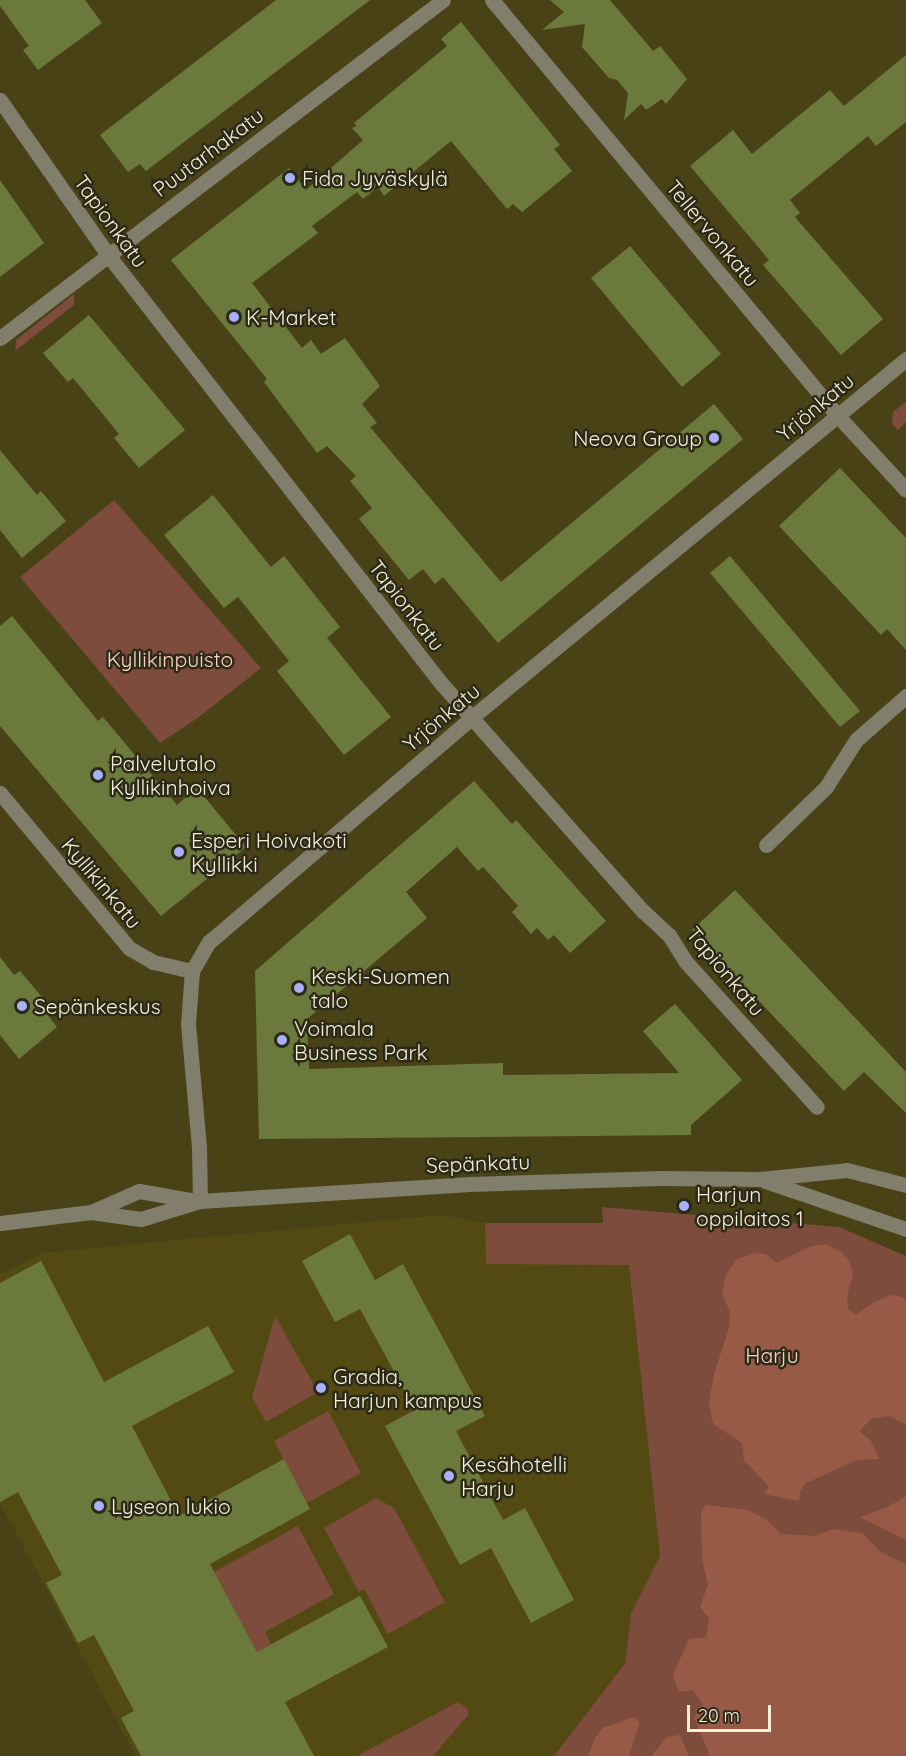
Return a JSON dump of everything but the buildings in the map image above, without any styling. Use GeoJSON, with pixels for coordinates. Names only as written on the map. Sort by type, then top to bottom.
{"type":"FeatureCollection","features":[{"type":"Feature","properties":{"kind":"street","name":"Puutarhakatu"},"geometry":{"type":"LineString","coordinates":[[0,338],[443,0]]}},
{"type":"Feature","properties":{"kind":"street","name":"Tellervonkatu"},"geometry":{"type":"LineString","coordinates":[[492,0],[838,416],[906,490]]}},
{"type":"Feature","properties":{"kind":"street","name":"Tapionkatu"},"geometry":{"type":"LineString","coordinates":[[0,100],[108,255],[471,718],[643,911],[669,935],[686,962],[817,1107]]}},
{"type":"Feature","properties":{"kind":"street","name":"Yrjönkatu"},"geometry":{"type":"LineString","coordinates":[[200,1201],[199,1147],[188,1024],[192,971],[209,942],[471,718],[906,358]]}},
{"type":"Feature","properties":{"kind":"street"},"geometry":{"type":"LineString","coordinates":[[766,845],[826,787],[856,740],[906,696]]}},
{"type":"Feature","properties":{"kind":"street","name":"Kyllikinkatu"},"geometry":{"type":"LineString","coordinates":[[0,793],[129,948],[153,962],[192,971]]}},
{"type":"Feature","properties":{"kind":"street","name":"Sepänkatu"},"geometry":{"type":"LineString","coordinates":[[91,1212],[139,1191],[200,1201],[470,1184],[661,1178],[759,1179],[847,1170],[906,1185]]}},
{"type":"Feature","properties":{"kind":"street","name":"Sepänkatu"},"geometry":{"type":"LineString","coordinates":[[759,1179],[906,1228]]}},
{"type":"Feature","properties":{"kind":"street","name":"Sepänkatu"},"geometry":{"type":"LineString","coordinates":[[0,1223],[91,1212],[141,1219],[200,1201]]}},
{"type":"Feature","properties":{"kind":"shaded area","name":"Gradia, Harjun kampus"},"geometry":{"type":"Polygon","coordinates":[[[441,1215],[485,1223],[487,1264],[629,1264],[660,1556],[631,1613],[625,1662],[554,1756],[136,1756],[0,1503],[0,1274],[42,1253],[441,1215]]]}},
{"type":"Feature","properties":{"kind":"green space"},"geometry":{"type":"Polygon","coordinates":[[[74,294],[74,305],[15,351],[16,340],[74,294]]]}},
{"type":"Feature","properties":{"kind":"green space"},"geometry":{"type":"Polygon","coordinates":[[[906,402],[906,422],[898,430],[892,424],[893,412],[906,402]]]}},
{"type":"Feature","properties":{"kind":"green space","name":"Kyllikinpuisto"},"geometry":{"type":"Polygon","coordinates":[[[114,500],[261,668],[199,717],[160,743],[20,577],[114,500]]]}},
{"type":"Feature","properties":{"kind":"green space","name":"Harju"},"geometry":{"type":"Polygon","coordinates":[[[602,1207],[839,1227],[906,1256],[906,1756],[554,1756],[625,1663],[631,1613],[660,1556],[629,1265],[486,1264],[485,1223],[603,1223],[602,1207]]]}},
{"type":"Feature","properties":{"kind":"green space"},"geometry":{"type":"Polygon","coordinates":[[[825,1244],[840,1251],[849,1261],[853,1274],[847,1296],[848,1309],[856,1314],[876,1301],[891,1295],[903,1297],[906,1302],[906,1425],[890,1416],[871,1419],[859,1431],[871,1441],[880,1459],[857,1460],[806,1483],[800,1491],[799,1501],[764,1494],[769,1487],[744,1460],[742,1443],[713,1424],[709,1403],[714,1374],[729,1328],[730,1311],[722,1295],[725,1276],[737,1259],[755,1253],[766,1254],[777,1263],[809,1247],[825,1244]]]}},
{"type":"Feature","properties":{"kind":"green space"},"geometry":{"type":"Polygon","coordinates":[[[275,1316],[318,1392],[266,1422],[252,1398],[275,1316]]]}},
{"type":"Feature","properties":{"kind":"green space"},"geometry":{"type":"Polygon","coordinates":[[[328,1411],[361,1473],[307,1503],[274,1441],[328,1411]]]}},
{"type":"Feature","properties":{"kind":"green space"},"geometry":{"type":"Polygon","coordinates":[[[906,1496],[906,1540],[860,1517],[888,1507],[906,1496]]]}},
{"type":"Feature","properties":{"kind":"green space"},"geometry":{"type":"Polygon","coordinates":[[[376,1498],[394,1508],[445,1602],[388,1634],[364,1589],[359,1592],[324,1528],[376,1498]]]}},
{"type":"Feature","properties":{"kind":"green space"},"geometry":{"type":"Polygon","coordinates":[[[706,1505],[748,1510],[766,1519],[781,1534],[815,1536],[833,1529],[862,1533],[882,1553],[906,1564],[906,1756],[710,1756],[694,1718],[703,1705],[693,1690],[679,1692],[673,1675],[689,1639],[706,1637],[709,1618],[700,1607],[708,1585],[702,1559],[701,1512],[706,1505]]]}},
{"type":"Feature","properties":{"kind":"green space"},"geometry":{"type":"Polygon","coordinates":[[[298,1526],[334,1594],[265,1632],[271,1644],[257,1652],[214,1572],[298,1526]]]}},
{"type":"Feature","properties":{"kind":"green space"},"geometry":{"type":"Polygon","coordinates":[[[458,1702],[468,1709],[468,1715],[433,1756],[357,1756],[458,1702]]]}},
{"type":"Feature","properties":{"kind":"green space"},"geometry":{"type":"Polygon","coordinates":[[[633,1717],[640,1722],[629,1756],[588,1756],[595,1738],[603,1728],[633,1717]]]}},
{"type":"Feature","properties":{"kind":"green space"},"geometry":{"type":"Polygon","coordinates":[[[680,1735],[689,1756],[651,1756],[667,1737],[680,1735]]]}},
{"type":"Feature","properties":{"kind":"place","name":"Fida Jyväskylä"},"geometry":{"type":"Point","coordinates":[290,178]}},
{"type":"Feature","properties":{"kind":"place","name":"K-Market"},"geometry":{"type":"Point","coordinates":[234,317]}},
{"type":"Feature","properties":{"kind":"place","name":"Neova Group"},"geometry":{"type":"Point","coordinates":[714,438]}},
{"type":"Feature","properties":{"kind":"place","name":"Palvelutalo Kyllikinhoiva"},"geometry":{"type":"Point","coordinates":[98,775]}},
{"type":"Feature","properties":{"kind":"place","name":"Esperi Hoivakoti Kyllikki"},"geometry":{"type":"Point","coordinates":[179,852]}},
{"type":"Feature","properties":{"kind":"place","name":"Keski-Suomen talo"},"geometry":{"type":"Point","coordinates":[299,988]}},
{"type":"Feature","properties":{"kind":"place","name":"Sepänkeskus"},"geometry":{"type":"Point","coordinates":[22,1006]}},
{"type":"Feature","properties":{"kind":"place","name":"Voimala Business Park"},"geometry":{"type":"Point","coordinates":[282,1040]}},
{"type":"Feature","properties":{"kind":"place","name":"Harjun oppilaitos 1"},"geometry":{"type":"Point","coordinates":[684,1206]}},
{"type":"Feature","properties":{"kind":"place","name":"Gradia, Harjun kampus"},"geometry":{"type":"Point","coordinates":[321,1388]}},
{"type":"Feature","properties":{"kind":"place","name":"Kesähotelli Harju"},"geometry":{"type":"Point","coordinates":[449,1476]}},
{"type":"Feature","properties":{"kind":"place","name":"Lyseon lukio"},"geometry":{"type":"Point","coordinates":[99,1506]}}]}
